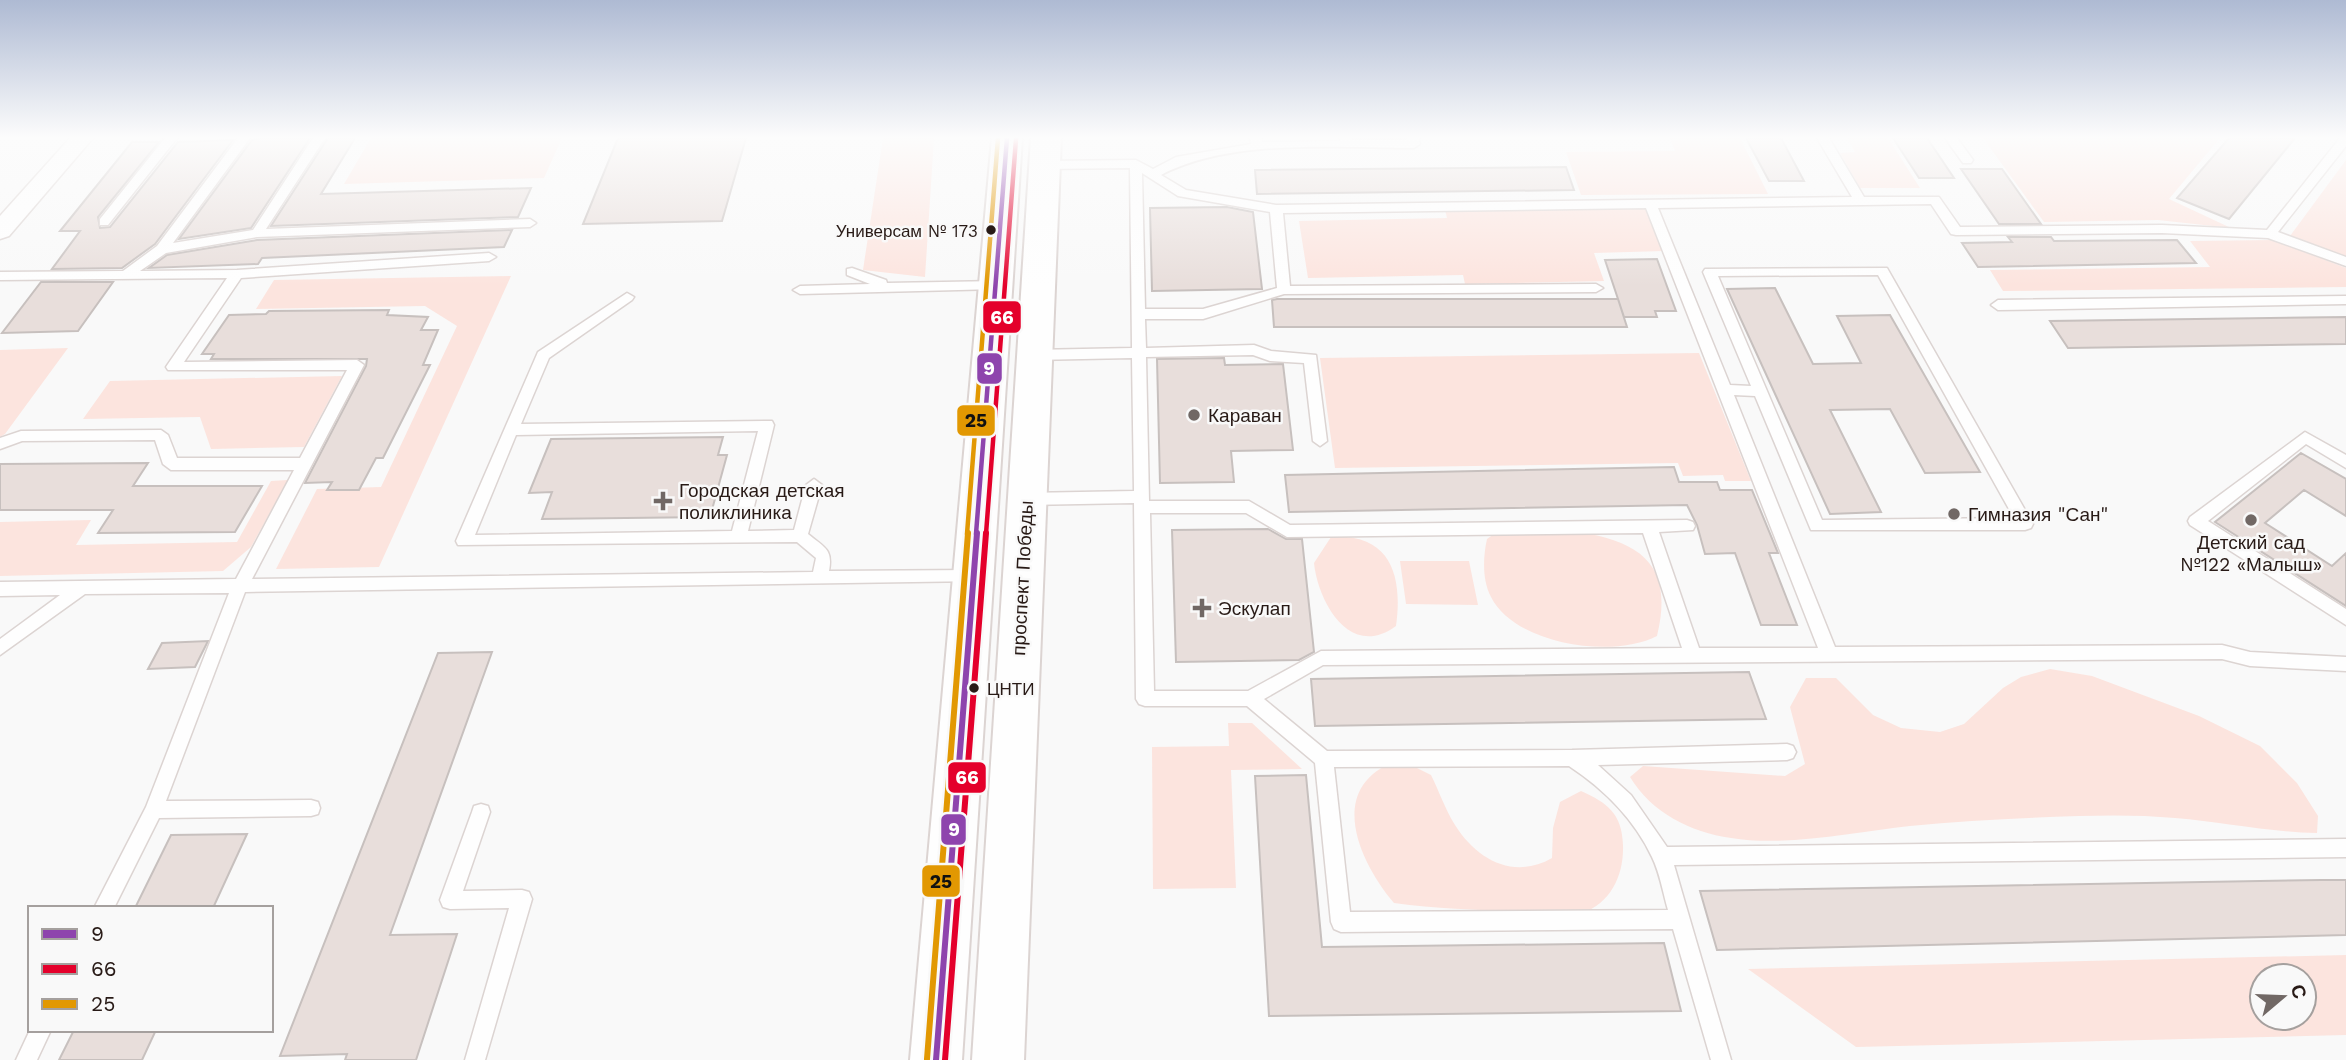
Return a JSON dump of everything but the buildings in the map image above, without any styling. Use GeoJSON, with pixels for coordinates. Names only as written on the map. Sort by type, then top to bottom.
{"type":"FeatureCollection","features":[{"type":"Feature","properties":{"kind":"main road"},"geometry":{"type":"LineString","coordinates":[[936,1060],[1004,187]]}},
{"type":"Feature","properties":{"kind":"main road","name":"проспект Победы"},"geometry":{"type":"LineString","coordinates":[[999,1060],[1043,187]]}},
{"type":"Feature","properties":{"kind":"street"},"geometry":{"type":"LineString","coordinates":[[0,232],[39,187]]}},
{"type":"Feature","properties":{"kind":"lane"},"geometry":{"type":"LineString","coordinates":[[104,222],[132,187]]}},
{"type":"Feature","properties":{"kind":"lane"},"geometry":{"type":"LineString","coordinates":[[128,273],[162,249],[207,187]]}},
{"type":"Feature","properties":{"kind":"lane"},"geometry":{"type":"LineString","coordinates":[[257,233],[287,187]]}},
{"type":"Feature","properties":{"kind":"lane"},"geometry":{"type":"LineString","coordinates":[[1136,187],[1145,699],[1250,698],[1321,658],[2222,652],[2250,659],[2346,664]]}},
{"type":"Feature","properties":{"kind":"lane"},"geometry":{"type":"LineString","coordinates":[[1175,187],[1182,193],[1276,209],[1935,200],[1956,231],[2162,229],[2270,234],[2346,262]]}},
{"type":"Feature","properties":{"kind":"lane"},"geometry":{"type":"LineString","coordinates":[[1852,187],[1860,201]]}},
{"type":"Feature","properties":{"kind":"lane"},"geometry":{"type":"LineString","coordinates":[[2270,234],[2307,187]]}},
{"type":"Feature","properties":{"kind":"lane"},"geometry":{"type":"LineString","coordinates":[[1650,204],[1830,656]]}},
{"type":"Feature","properties":{"kind":"lane"},"geometry":{"type":"LineString","coordinates":[[1276,209],[1284,290]]}},
{"type":"Feature","properties":{"kind":"lane"},"geometry":{"type":"LineString","coordinates":[[162,249],[257,233],[530,223]]}},
{"type":"Feature","properties":{"kind":"lane"},"geometry":{"type":"LineString","coordinates":[[0,276],[237,274],[489,257]]}},
{"type":"Feature","properties":{"kind":"lane"},"geometry":{"type":"LineString","coordinates":[[1882,271],[2025,524],[1817,526],[1760,391],[1710,272],[1882,271]]}},
{"type":"Feature","properties":{"kind":"lane"},"geometry":{"type":"LineString","coordinates":[[852,272],[890,286]]}},
{"type":"Feature","properties":{"kind":"lane"},"geometry":{"type":"LineString","coordinates":[[105,906],[154,810],[240,585],[357,365],[173,367],[237,274]]}},
{"type":"Feature","properties":{"kind":"lane"},"geometry":{"type":"LineString","coordinates":[[800,290],[998,285]]}},
{"type":"Feature","properties":{"kind":"lane"},"geometry":{"type":"LineString","coordinates":[[1138,314],[1203,314],[1284,290],[1597,288]]}},
{"type":"Feature","properties":{"kind":"lane"},"geometry":{"type":"LineString","coordinates":[[627,298],[543,355],[464,541],[800,536],[824,556],[820,578]]}},
{"type":"Feature","properties":{"kind":"lane"},"geometry":{"type":"LineString","coordinates":[[1998,304],[2346,300]]}},
{"type":"Feature","properties":{"kind":"lane"},"geometry":{"type":"LineString","coordinates":[[1033,355],[1254,350],[1270,356],[1311,358],[1320,441]]}},
{"type":"Feature","properties":{"kind":"lane"},"geometry":{"type":"LineString","coordinates":[[1723,390],[1760,391]]}},
{"type":"Feature","properties":{"kind":"lane"},"geometry":{"type":"LineString","coordinates":[[510,430],[767,425],[738,537]]}},
{"type":"Feature","properties":{"kind":"lane"},"geometry":{"type":"LineString","coordinates":[[0,444],[21,436],[161,435],[172,464],[304,464]]}},
{"type":"Feature","properties":{"kind":"lane"},"geometry":{"type":"LineString","coordinates":[[2346,462],[2305,437],[2196,521],[2346,618]]}},
{"type":"Feature","properties":{"kind":"lane"},"geometry":{"type":"LineString","coordinates":[[800,536],[814,485]]}},
{"type":"Feature","properties":{"kind":"lane"},"geometry":{"type":"LineString","coordinates":[[1026,499],[1248,508],[1287,531],[1687,526]]}},
{"type":"Feature","properties":{"kind":"lane"},"geometry":{"type":"LineString","coordinates":[[1649,526],[1693,655]]}},
{"type":"Feature","properties":{"kind":"lane"},"geometry":{"type":"LineString","coordinates":[[0,589],[974,576]]}},
{"type":"Feature","properties":{"kind":"lane"},"geometry":{"type":"LineString","coordinates":[[0,648],[82,588]]}},
{"type":"Feature","properties":{"kind":"lane"},"geometry":{"type":"LineString","coordinates":[[1250,698],[1324,759],[1572,758],[1787,752]]}},
{"type":"Feature","properties":{"kind":"lane"},"geometry":{"type":"LineString","coordinates":[[1572,758],[1603,778],[1632,805],[1662,856],[1721,1060]]}},
{"type":"Feature","properties":{"kind":"lane"},"geometry":{"type":"LineString","coordinates":[[1324,759],[1341,922],[1681,919]]}},
{"type":"Feature","properties":{"kind":"lane"},"geometry":{"type":"LineString","coordinates":[[154,810],[312,808]]}},
{"type":"Feature","properties":{"kind":"lane"},"geometry":{"type":"LineString","coordinates":[[475,1060],[522,899],[450,900],[481,812]]}},
{"type":"Feature","properties":{"kind":"lane"},"geometry":{"type":"LineString","coordinates":[[1662,856],[2346,848]]}},
{"type":"Feature","properties":{"kind":"lane"},"geometry":{"type":"LineString","coordinates":[[26,1060],[40,1032]]}},
{"type":"Feature","properties":{"kind":"shaded area"},"geometry":{"type":"Polygon","coordinates":[[[876,187],[931,187],[925,277],[863,270],[876,187]]]}},
{"type":"Feature","properties":{"kind":"shaded area"},"geometry":{"type":"Polygon","coordinates":[[[1578,187],[1765,187],[1768,194],[1581,195],[1578,187]]]}},
{"type":"Feature","properties":{"kind":"shaded area"},"geometry":{"type":"Polygon","coordinates":[[[1860,187],[1920,188],[1860,188],[1860,187]]]}},
{"type":"Feature","properties":{"kind":"shaded area"},"geometry":{"type":"Polygon","coordinates":[[[2019,187],[2179,187],[2169,199],[2231,228],[2158,220],[2044,222],[2019,187]]]}},
{"type":"Feature","properties":{"kind":"shaded area"},"geometry":{"type":"Polygon","coordinates":[[[2326,187],[2346,187],[2346,257],[2290,236],[2326,187]]]}},
{"type":"Feature","properties":{"kind":"shaded area"},"geometry":{"type":"Polygon","coordinates":[[[1645,207],[1664,251],[1594,253],[1604,281],[1465,284],[1463,275],[1308,278],[1299,221],[1447,218],[1445,210],[1645,207]]]}},
{"type":"Feature","properties":{"kind":"shaded area"},"geometry":{"type":"Polygon","coordinates":[[[2273,240],[2346,268],[2346,287],[2003,291],[1990,270],[2210,267],[2190,241],[2273,240]]]}},
{"type":"Feature","properties":{"kind":"shaded area"},"geometry":{"type":"Polygon","coordinates":[[[511,276],[379,567],[276,569],[317,489],[381,487],[457,326],[425,306],[256,309],[274,280],[511,276]]]}},
{"type":"Feature","properties":{"kind":"shaded area"},"geometry":{"type":"Polygon","coordinates":[[[68,348],[5,434],[0,437],[0,350],[68,348]]]}},
{"type":"Feature","properties":{"kind":"shaded area"},"geometry":{"type":"Polygon","coordinates":[[[1699,353],[1751,481],[1725,481],[1723,475],[1683,476],[1678,463],[1335,468],[1320,358],[1699,353]]]}},
{"type":"Feature","properties":{"kind":"shaded area"},"geometry":{"type":"Polygon","coordinates":[[[342,376],[304,447],[211,449],[200,417],[83,419],[110,381],[342,376]]]}},
{"type":"Feature","properties":{"kind":"shaded area"},"geometry":{"type":"Polygon","coordinates":[[[288,480],[251,547],[223,571],[0,576],[0,522],[91,520],[76,545],[237,542],[271,481],[288,480]]]}},
{"type":"Feature","properties":{"kind":"shaded area"},"geometry":{"type":"Polygon","coordinates":[[[1579,532],[1620,543],[1636,551],[1648,562],[1656,575],[1661,592],[1657,636],[1639,643],[1616,646],[1567,643],[1521,627],[1503,613],[1491,597],[1485,576],[1487,539],[1494,534],[1579,532]]]}},
{"type":"Feature","properties":{"kind":"shaded area"},"geometry":{"type":"Polygon","coordinates":[[[1331,537],[1367,542],[1380,550],[1389,561],[1397,590],[1396,626],[1379,635],[1364,636],[1339,622],[1322,594],[1314,563],[1331,537]]]}},
{"type":"Feature","properties":{"kind":"shaded area"},"geometry":{"type":"Polygon","coordinates":[[[1400,561],[1469,561],[1478,605],[1406,604],[1400,561]]]}},
{"type":"Feature","properties":{"kind":"shaded area"},"geometry":{"type":"Polygon","coordinates":[[[2050,669],[2092,676],[2199,716],[2260,746],[2297,783],[2318,816],[2317,833],[2163,817],[2103,815],[1952,822],[1821,838],[1752,840],[1716,835],[1673,819],[1649,801],[1630,777],[1643,766],[1785,776],[1805,764],[1790,707],[1806,678],[1836,678],[1873,715],[1901,728],[1940,732],[1964,724],[2003,688],[2021,677],[2050,669]]]}},
{"type":"Feature","properties":{"kind":"shaded area"},"geometry":{"type":"Polygon","coordinates":[[[1228,723],[1252,723],[1302,769],[1231,770],[1236,888],[1153,889],[1152,747],[1229,746],[1228,723]]]}},
{"type":"Feature","properties":{"kind":"shaded area"},"geometry":{"type":"Polygon","coordinates":[[[1389,764],[1413,766],[1431,775],[1451,819],[1464,837],[1485,857],[1510,866],[1524,867],[1552,858],[1553,828],[1560,802],[1581,791],[1591,795],[1612,811],[1620,825],[1623,856],[1614,887],[1592,908],[1567,916],[1394,903],[1371,869],[1362,850],[1356,830],[1355,810],[1359,792],[1370,777],[1389,764]]]}},
{"type":"Feature","properties":{"kind":"shaded area"},"geometry":{"type":"Polygon","coordinates":[[[2346,955],[2346,1035],[1856,1047],[1748,969],[2346,955]]]}},
{"type":"Feature","properties":{"kind":"transit line","name":"25"},"geometry":{"type":"LineString","coordinates":[[927,1059],[994,187]]}},
{"type":"Feature","properties":{"kind":"transit line","name":"9"},"geometry":{"type":"LineString","coordinates":[[936,1060],[1003,187]]}},
{"type":"Feature","properties":{"kind":"transit line","name":"66"},"geometry":{"type":"LineString","coordinates":[[945,1060],[1012,187]]}},
{"type":"Feature","properties":{"kind":"place","name":"Универсам № 173"},"geometry":{"type":"Point","coordinates":[991,230]}},
{"type":"Feature","properties":{"kind":"place","name":"Караван"},"geometry":{"type":"Point","coordinates":[1194,415]}},
{"type":"Feature","properties":{"kind":"place","name":"Городская детская поликлиника"},"geometry":{"type":"Point","coordinates":[663,501]}},
{"type":"Feature","properties":{"kind":"place","name":"Гимназия \"Сан\""},"geometry":{"type":"Point","coordinates":[1954,514]}},
{"type":"Feature","properties":{"kind":"place","name":"Детский сад №122 «Малыш»"},"geometry":{"type":"Point","coordinates":[2251,520]}},
{"type":"Feature","properties":{"kind":"place","name":"Эскулап"},"geometry":{"type":"Point","coordinates":[1202,608]}},
{"type":"Feature","properties":{"kind":"place","name":"ЦНТИ"},"geometry":{"type":"Point","coordinates":[974,688]}}]}
